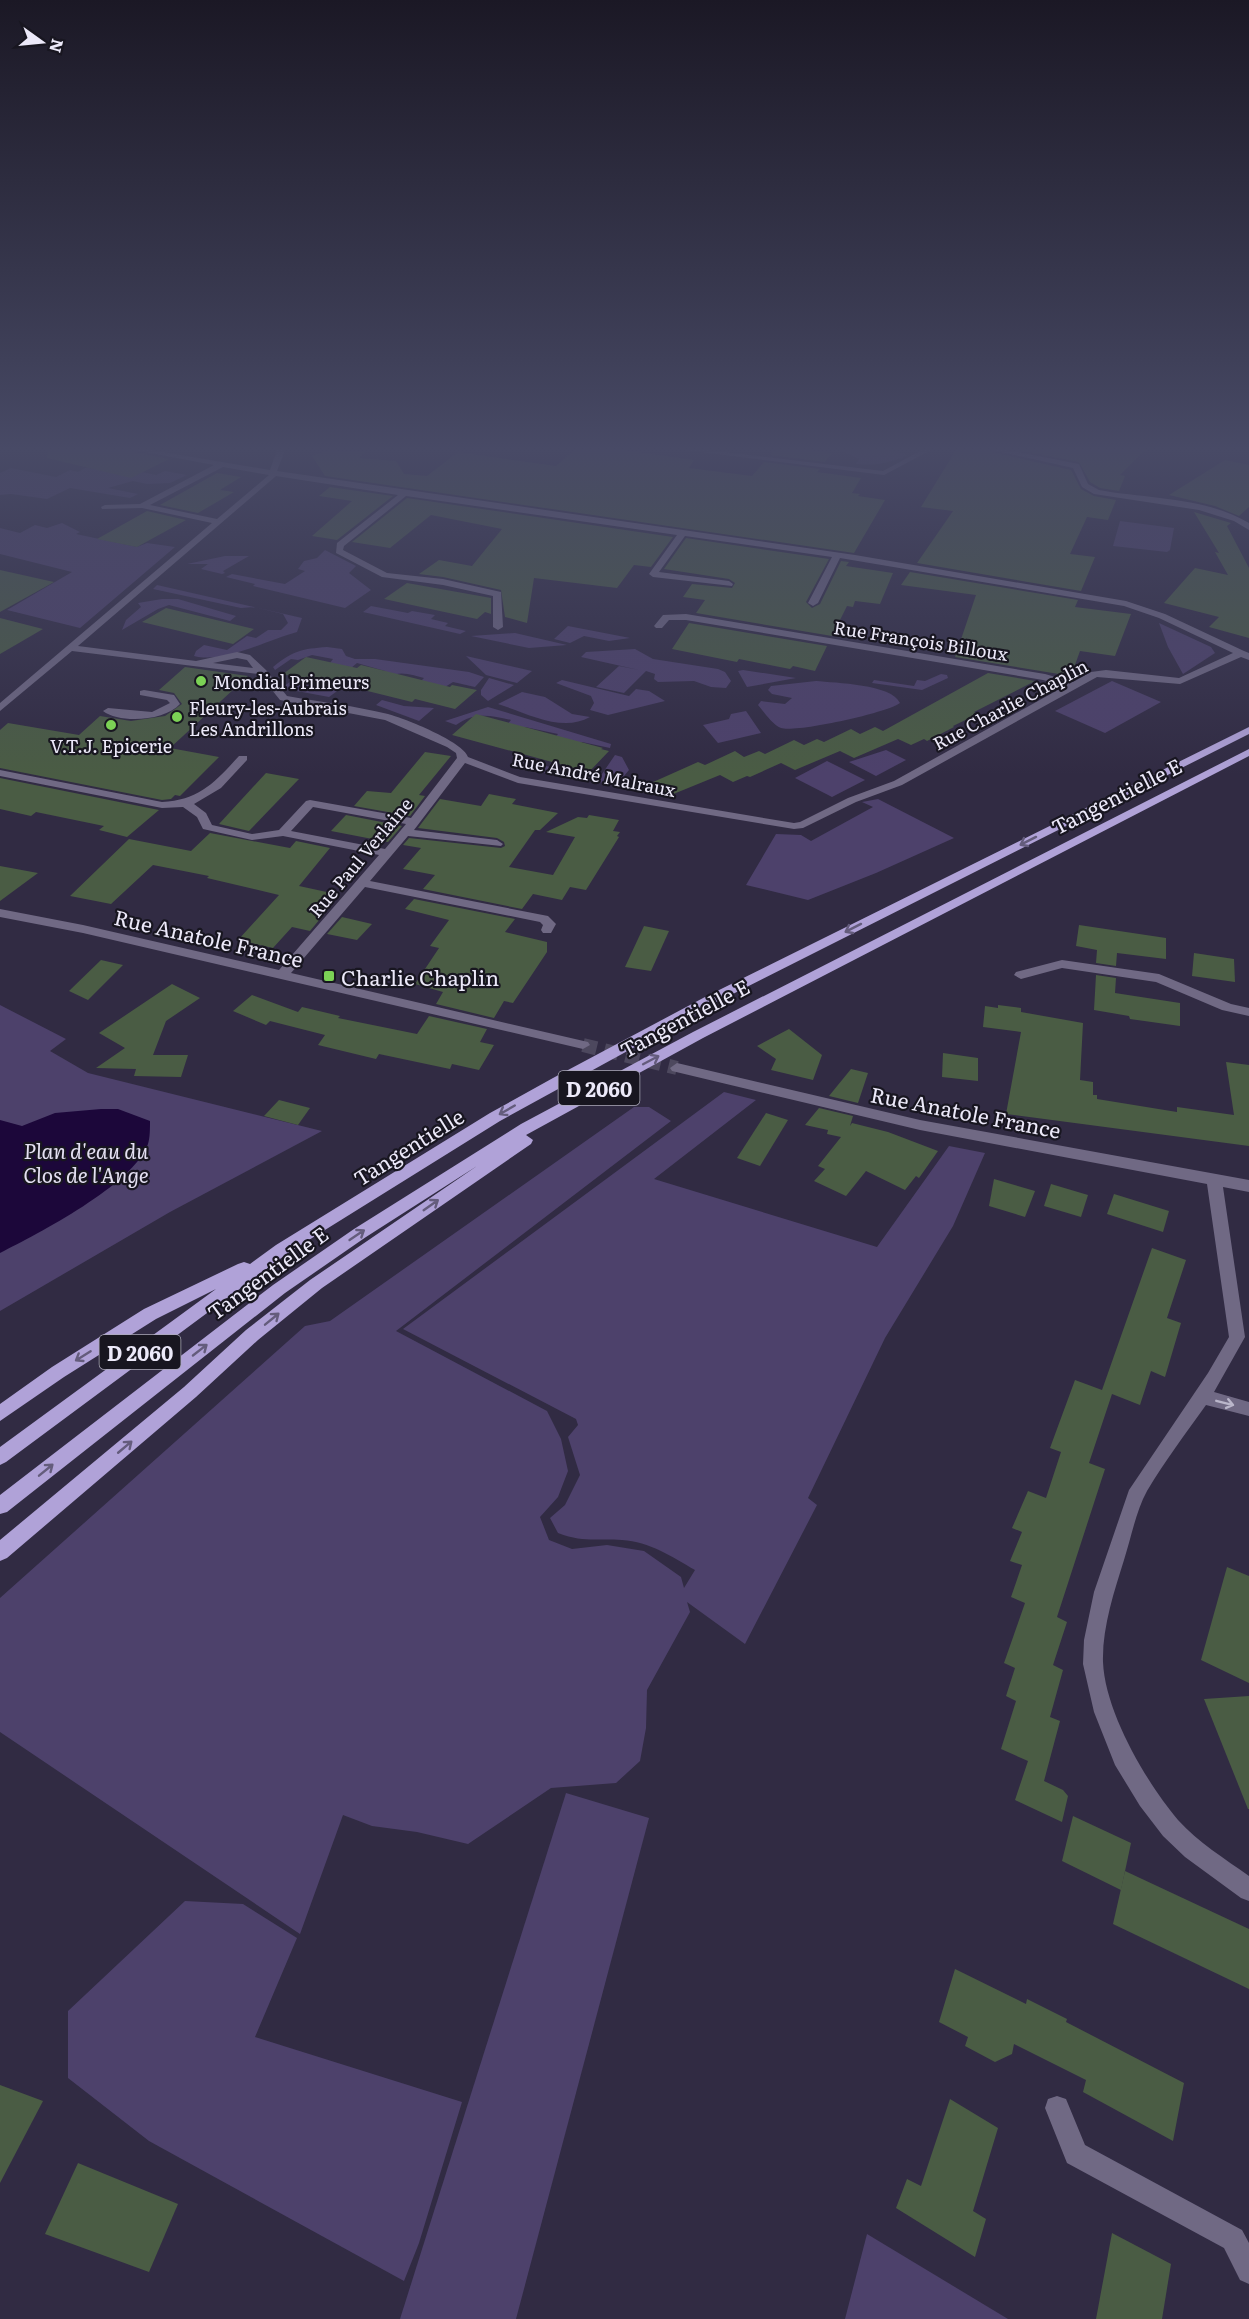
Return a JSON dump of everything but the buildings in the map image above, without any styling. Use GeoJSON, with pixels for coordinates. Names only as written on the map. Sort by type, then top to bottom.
{"type":"FeatureCollection","features":[{"type":"Feature","properties":{"kind":"main road","name":"Tangentielle E"},"geometry":{"type":"LineString","coordinates":[[558,1081],[710,1000],[1249,730]]}},
{"type":"Feature","properties":{"kind":"main road","name":"Tangentielle E"},"geometry":{"type":"LineString","coordinates":[[0,1506],[315,1264],[438,1182],[526,1128],[609,1082],[1249,752]]}},
{"type":"Feature","properties":{"kind":"main road","name":"Tangentielle"},"geometry":{"type":"LineString","coordinates":[[282,1249],[387,1182],[558,1081]]}},
{"type":"Feature","properties":{"kind":"main road"},"geometry":{"type":"LineString","coordinates":[[0,1552],[190,1392],[252,1335],[316,1284],[609,1082]]}},
{"type":"Feature","properties":{"kind":"main road","name":"Tangentielle E"},"geometry":{"type":"LineString","coordinates":[[0,1457],[282,1249]]}},
{"type":"Feature","properties":{"kind":"main road"},"geometry":{"type":"LineString","coordinates":[[0,1413],[58,1372],[150,1314],[282,1249]]}},
{"type":"Feature","properties":{"kind":"street"},"geometry":{"type":"LineString","coordinates":[[0,708],[176,558]]}},
{"type":"Feature","properties":{"kind":"street"},"geometry":{"type":"LineString","coordinates":[[353,558],[385,575],[443,582],[498,594],[498,627]]}},
{"type":"Feature","properties":{"kind":"street"},"geometry":{"type":"LineString","coordinates":[[663,558],[653,574],[729,584]]}},
{"type":"Feature","properties":{"kind":"street"},"geometry":{"type":"LineString","coordinates":[[813,603],[836,558]]}},
{"type":"Feature","properties":{"kind":"street"},"geometry":{"type":"LineString","coordinates":[[850,558],[1133,605],[1245,655]]}},
{"type":"Feature","properties":{"kind":"street","name":"Rue François Billoux"},"geometry":{"type":"LineString","coordinates":[[659,626],[666,617],[686,617],[1045,676],[1074,686]]}},
{"type":"Feature","properties":{"kind":"street","name":"Rue André Malraux"},"geometry":{"type":"LineString","coordinates":[[69,648],[262,672],[284,698],[388,717],[451,745],[461,752],[463,759],[518,780],[780,825],[803,825]]}},
{"type":"Feature","properties":{"kind":"street","name":"Rue Charlie Chaplin"},"geometry":{"type":"LineString","coordinates":[[803,825],[852,800],[898,783],[1095,674],[1106,673],[1180,681],[1245,655]]}},
{"type":"Feature","properties":{"kind":"street"},"geometry":{"type":"LineString","coordinates":[[108,711],[149,717],[163,713],[175,704],[170,697],[144,693]]}},
{"type":"Feature","properties":{"kind":"street"},"geometry":{"type":"LineString","coordinates":[[0,773],[162,805],[185,803],[207,795],[243,759]]}},
{"type":"Feature","properties":{"kind":"street","name":"Rue Paul Verlaine"},"geometry":{"type":"LineString","coordinates":[[281,976],[363,883],[428,805],[446,777],[463,759]]}},
{"type":"Feature","properties":{"kind":"street"},"geometry":{"type":"LineString","coordinates":[[185,803],[202,815],[207,827],[211,829],[252,837],[283,833],[386,853]]}},
{"type":"Feature","properties":{"kind":"street"},"geometry":{"type":"LineString","coordinates":[[283,833],[310,804],[413,822]]}},
{"type":"Feature","properties":{"kind":"street"},"geometry":{"type":"LineString","coordinates":[[404,832],[497,844]]}},
{"type":"Feature","properties":{"kind":"street"},"geometry":{"type":"LineString","coordinates":[[363,883],[544,919],[550,924],[547,930]]}},
{"type":"Feature","properties":{"kind":"street","name":"Rue Anatole France"},"geometry":{"type":"LineString","coordinates":[[0,913],[83,929],[583,1045]]}},
{"type":"Feature","properties":{"kind":"street"},"geometry":{"type":"LineString","coordinates":[[1021,975],[1062,964],[1159,978],[1227,1007],[1249,1012]]}},
{"type":"Feature","properties":{"kind":"street","name":"Rue Anatole France"},"geometry":{"type":"LineString","coordinates":[[677,1068],[920,1125],[1249,1186]]}},
{"type":"Feature","properties":{"kind":"street"},"geometry":{"type":"LineString","coordinates":[[1214,1180],[1243,1338],[1200,1396],[1138,1490],[1104,1592],[1094,1640],[1093,1664],[1104,1712],[1123,1757],[1148,1798],[1171,1828],[1193,1849],[1249,1890]]}},
{"type":"Feature","properties":{"kind":"street"},"geometry":{"type":"LineString","coordinates":[[1200,1396],[1249,1408]]}},
{"type":"Feature","properties":{"kind":"street"},"geometry":{"type":"LineString","coordinates":[[1057,2108],[1076,2154],[1233,2239],[1249,2271]]}},
{"type":"Feature","properties":{"kind":"green space"},"geometry":{"type":"Polygon","coordinates":[[[17,558],[162,558],[80,628],[7,610],[72,572],[17,558]]]}},
{"type":"Feature","properties":{"kind":"green space"},"geometry":{"type":"Polygon","coordinates":[[[214,558],[245,558],[223,571],[225,573],[222,574],[201,569],[208,564],[187,564],[214,558]]]}},
{"type":"Feature","properties":{"kind":"green space"},"geometry":{"type":"Polygon","coordinates":[[[316,558],[341,558],[356,566],[349,573],[371,590],[345,608],[253,586],[255,584],[226,577],[232,574],[285,584],[305,571],[298,569],[304,561],[316,558]]]}},
{"type":"Feature","properties":{"kind":"green space"},"geometry":{"type":"Polygon","coordinates":[[[157,585],[254,607],[241,608],[153,589],[157,585]]]}},
{"type":"Feature","properties":{"kind":"green space"},"geometry":{"type":"Polygon","coordinates":[[[178,599],[236,616],[230,621],[169,605],[122,630],[126,620],[141,607],[138,603],[178,599]]]}},
{"type":"Feature","properties":{"kind":"green space"},"geometry":{"type":"Polygon","coordinates":[[[371,606],[435,615],[431,619],[448,623],[445,626],[466,631],[460,634],[363,612],[371,606]]]}},
{"type":"Feature","properties":{"kind":"green space"},"geometry":{"type":"Polygon","coordinates":[[[259,608],[302,618],[297,632],[231,654],[206,658],[194,656],[196,651],[204,645],[227,650],[247,636],[256,638],[268,630],[281,630],[288,623],[283,614],[259,608]]]}},
{"type":"Feature","properties":{"kind":"green space"},"geometry":{"type":"Polygon","coordinates":[[[1159,623],[1211,647],[1215,653],[1183,674],[1168,647],[1159,623]]]}},
{"type":"Feature","properties":{"kind":"green space"},"geometry":{"type":"Polygon","coordinates":[[[568,626],[630,638],[609,641],[584,636],[570,643],[554,639],[568,626]]]}},
{"type":"Feature","properties":{"kind":"green space"},"geometry":{"type":"Polygon","coordinates":[[[515,633],[567,645],[529,648],[471,636],[515,633]]]}},
{"type":"Feature","properties":{"kind":"green space"},"geometry":{"type":"Polygon","coordinates":[[[327,647],[342,649],[346,656],[355,659],[375,659],[469,672],[484,677],[475,687],[453,682],[445,687],[420,682],[424,678],[402,673],[389,677],[385,671],[357,663],[351,668],[330,663],[333,659],[312,655],[298,660],[291,659],[275,670],[273,667],[298,651],[327,647]]]}},
{"type":"Feature","properties":{"kind":"green space"},"geometry":{"type":"Polygon","coordinates":[[[635,649],[653,659],[718,669],[725,672],[731,681],[726,688],[711,687],[694,681],[658,682],[654,679],[655,674],[646,671],[624,693],[596,687],[619,666],[639,670],[581,657],[586,652],[635,649]]]}},
{"type":"Feature","properties":{"kind":"green space"},"geometry":{"type":"Polygon","coordinates":[[[466,656],[532,671],[517,683],[486,675],[466,656]]]}},
{"type":"Feature","properties":{"kind":"green space"},"geometry":{"type":"Polygon","coordinates":[[[738,671],[796,678],[747,687],[738,671]]]}},
{"type":"Feature","properties":{"kind":"green space"},"geometry":{"type":"Polygon","coordinates":[[[941,674],[947,675],[948,678],[922,690],[872,683],[874,680],[914,686],[917,680],[925,681],[941,674]]]}},
{"type":"Feature","properties":{"kind":"green space"},"geometry":{"type":"Polygon","coordinates":[[[489,678],[514,685],[488,701],[481,695],[481,690],[489,678]]]}},
{"type":"Feature","properties":{"kind":"green space"},"geometry":{"type":"Polygon","coordinates":[[[562,680],[629,696],[636,689],[649,691],[665,701],[608,715],[590,710],[594,703],[591,696],[556,683],[562,680]]]}},
{"type":"Feature","properties":{"kind":"green space"},"geometry":{"type":"Polygon","coordinates":[[[816,681],[875,688],[895,697],[900,703],[860,717],[790,729],[778,726],[758,705],[761,701],[785,704],[792,698],[772,694],[768,690],[771,686],[816,681]]]}},
{"type":"Feature","properties":{"kind":"green space"},"geometry":{"type":"Polygon","coordinates":[[[1112,681],[1161,702],[1105,733],[1055,711],[1112,681]]]}},
{"type":"Feature","properties":{"kind":"green space"},"geometry":{"type":"Polygon","coordinates":[[[290,682],[340,689],[329,697],[286,689],[284,686],[290,682]]]}},
{"type":"Feature","properties":{"kind":"green space"},"geometry":{"type":"Polygon","coordinates":[[[522,692],[545,697],[572,714],[590,717],[568,723],[556,722],[498,704],[522,692]]]}},
{"type":"Feature","properties":{"kind":"green space"},"geometry":{"type":"Polygon","coordinates":[[[382,700],[404,706],[434,708],[419,721],[376,705],[382,700]]]}},
{"type":"Feature","properties":{"kind":"green space"},"geometry":{"type":"Polygon","coordinates":[[[488,707],[611,744],[610,748],[582,742],[574,748],[552,741],[558,734],[525,727],[505,727],[511,720],[496,717],[476,716],[456,725],[445,721],[488,707]]]}},
{"type":"Feature","properties":{"kind":"green space"},"geometry":{"type":"Polygon","coordinates":[[[746,711],[761,733],[718,743],[703,725],[729,719],[731,714],[746,711]]]}},
{"type":"Feature","properties":{"kind":"green space"},"geometry":{"type":"Polygon","coordinates":[[[886,750],[906,760],[876,776],[849,762],[886,750]]]}},
{"type":"Feature","properties":{"kind":"green space"},"geometry":{"type":"Polygon","coordinates":[[[615,755],[622,757],[629,770],[619,782],[613,784],[574,779],[580,773],[602,774],[615,755]]]}},
{"type":"Feature","properties":{"kind":"green space"},"geometry":{"type":"Polygon","coordinates":[[[516,759],[567,771],[561,777],[510,764],[516,759]]]}},
{"type":"Feature","properties":{"kind":"green space"},"geometry":{"type":"Polygon","coordinates":[[[827,761],[865,780],[832,797],[795,778],[827,761]]]}},
{"type":"Feature","properties":{"kind":"green space"},"geometry":{"type":"Polygon","coordinates":[[[878,799],[954,838],[808,900],[746,885],[776,834],[801,835],[811,841],[873,807],[862,802],[878,799]]]}},
{"type":"Feature","properties":{"kind":"green space","name":"Plan d'eau du Clos de l'Ange"},"geometry":{"type":"Polygon","coordinates":[[[0,1005],[66,1039],[50,1051],[88,1073],[322,1131],[170,1212],[0,1311],[0,1005]]]}},
{"type":"Feature","properties":{"kind":"green space"},"geometry":{"type":"Polygon","coordinates":[[[724,1092],[756,1100],[654,1179],[877,1247],[949,1146],[985,1153],[953,1226],[885,1338],[808,1498],[817,1505],[745,1644],[687,1602],[690,1612],[647,1690],[646,1728],[640,1761],[616,1783],[551,1788],[468,1844],[417,1832],[372,1826],[343,1815],[300,1934],[0,1732],[0,1598],[305,1326],[330,1321],[634,1107],[649,1107],[671,1121],[396,1331],[547,1411],[561,1439],[568,1471],[558,1497],[540,1517],[549,1540],[572,1549],[607,1545],[644,1551],[681,1577],[684,1588],[695,1570],[660,1550],[632,1541],[583,1539],[558,1533],[550,1518],[565,1505],[580,1475],[568,1437],[578,1425],[576,1419],[403,1329],[724,1092]]]}},
{"type":"Feature","properties":{"kind":"green space"},"geometry":{"type":"Polygon","coordinates":[[[566,1793],[649,1818],[516,2319],[400,2319],[566,1793]]]}},
{"type":"Feature","properties":{"kind":"green space"},"geometry":{"type":"Polygon","coordinates":[[[185,1901],[243,1904],[297,1938],[255,2037],[462,2102],[419,2243],[404,2281],[149,2141],[68,2078],[68,2011],[185,1901]]]}},
{"type":"Feature","properties":{"kind":"green space"},"geometry":{"type":"Polygon","coordinates":[[[867,2234],[1008,2319],[845,2319],[867,2234]]]}},
{"type":"Feature","properties":{"kind":"shaded area"},"geometry":{"type":"Polygon","coordinates":[[[118,1109],[150,1121],[148,1144],[139,1159],[105,1191],[83,1206],[0,1253],[0,1120],[22,1126],[55,1113],[118,1109]]]}},
{"type":"Feature","properties":{"kind":"tunnel"},"geometry":{"type":"LineString","coordinates":[[583,1045],[677,1068]]}},
{"type":"Feature","properties":{"kind":"place","name":"Mondial Primeurs"},"geometry":{"type":"Point","coordinates":[201,681]}},
{"type":"Feature","properties":{"kind":"place","name":"Fleury-les-Aubrais Les Andrillons"},"geometry":{"type":"Point","coordinates":[177,717]}},
{"type":"Feature","properties":{"kind":"place","name":"V.T.J. Epicerie"},"geometry":{"type":"Point","coordinates":[111,725]}},
{"type":"Feature","properties":{"kind":"place","name":"Charlie Chaplin"},"geometry":{"type":"Point","coordinates":[329,976]}}]}
